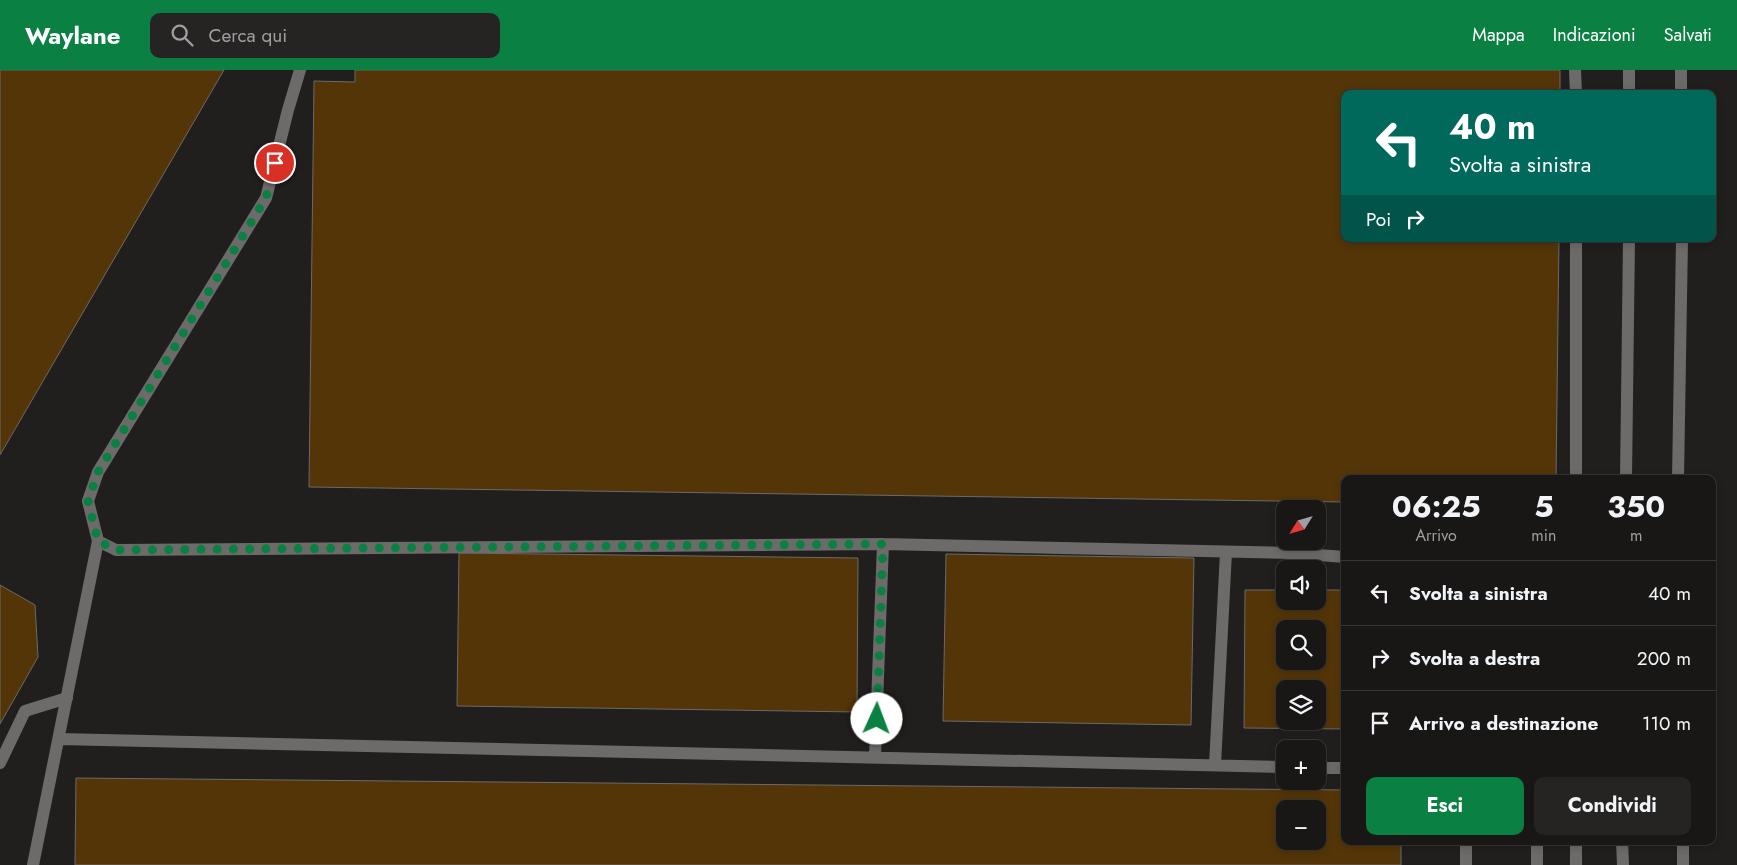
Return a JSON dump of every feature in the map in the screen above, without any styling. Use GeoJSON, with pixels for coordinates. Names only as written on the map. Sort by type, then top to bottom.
{"type":"FeatureCollection","features":[{"type":"Feature","properties":{"kind":"lane"},"geometry":{"type":"LineString","coordinates":[[33,865],[98,541],[88,501],[98,472],[266,198],[300,70]]}},
{"type":"Feature","properties":{"kind":"lane"},"geometry":{"type":"LineString","coordinates":[[1576,70],[1576,90]]}},
{"type":"Feature","properties":{"kind":"lane"},"geometry":{"type":"LineString","coordinates":[[1629,70],[1629,90]]}},
{"type":"Feature","properties":{"kind":"lane"},"geometry":{"type":"LineString","coordinates":[[1681,70],[1681,90]]}},
{"type":"Feature","properties":{"kind":"lane"},"geometry":{"type":"LineString","coordinates":[[1576,242],[1576,475]]}},
{"type":"Feature","properties":{"kind":"lane"},"geometry":{"type":"LineString","coordinates":[[1626,475],[1629,242]]}},
{"type":"Feature","properties":{"kind":"lane"},"geometry":{"type":"LineString","coordinates":[[1678,475],[1682,242]]}},
{"type":"Feature","properties":{"kind":"lane"},"geometry":{"type":"LineString","coordinates":[[98,541],[116,550],[883,544],[1292,553],[1341,557]]}},
{"type":"Feature","properties":{"kind":"lane"},"geometry":{"type":"LineString","coordinates":[[875,758],[883,544]]}},
{"type":"Feature","properties":{"kind":"lane"},"geometry":{"type":"LineString","coordinates":[[1215,765],[1226,552]]}},
{"type":"Feature","properties":{"kind":"lane"},"geometry":{"type":"LineString","coordinates":[[0,763],[25,711],[67,698]]}},
{"type":"Feature","properties":{"kind":"lane"},"geometry":{"type":"LineString","coordinates":[[59,739],[1276,767]]}},
{"type":"Feature","properties":{"kind":"lane"},"geometry":{"type":"LineString","coordinates":[[1326,768],[1341,768]]}},
{"type":"Feature","properties":{"kind":"lane"},"geometry":{"type":"LineString","coordinates":[[1466,845],[1466,865]]}},
{"type":"Feature","properties":{"kind":"lane"},"geometry":{"type":"LineString","coordinates":[[1537,845],[1538,865]]}},
{"type":"Feature","properties":{"kind":"lane"},"geometry":{"type":"LineString","coordinates":[[1576,845],[1576,865]]}},
{"type":"Feature","properties":{"kind":"lane"},"geometry":{"type":"LineString","coordinates":[[1622,845],[1622,865]]}},
{"type":"Feature","properties":{"kind":"lane"},"geometry":{"type":"LineString","coordinates":[[1683,845],[1683,865]]}},
{"type":"Feature","properties":{"kind":"building"},"geometry":{"type":"Polygon","coordinates":[[[0,70],[224,70],[0,455],[0,70]]]}},
{"type":"Feature","properties":{"kind":"building"},"geometry":{"type":"Polygon","coordinates":[[[355,70],[1560,70],[1560,90],[1341,90],[1341,242],[1559,242],[1556,475],[1341,475],[1341,502],[1326,502],[1326,500],[1276,501],[309,487],[314,81],[355,82],[355,70]]]}},
{"type":"Feature","properties":{"kind":"building"},"geometry":{"type":"Polygon","coordinates":[[[459,553],[858,558],[857,712],[457,706],[459,553]]]}},
{"type":"Feature","properties":{"kind":"building"},"geometry":{"type":"Polygon","coordinates":[[[946,554],[1194,558],[1191,725],[943,721],[946,554]]]}},
{"type":"Feature","properties":{"kind":"building"},"geometry":{"type":"Polygon","coordinates":[[[0,585],[35,605],[38,657],[0,724],[0,585]]]}},
{"type":"Feature","properties":{"kind":"building"},"geometry":{"type":"Polygon","coordinates":[[[1245,590],[1276,590],[1276,610],[1326,610],[1326,590],[1341,590],[1341,729],[1326,729],[1326,680],[1276,680],[1276,728],[1244,728],[1245,590]]]}},
{"type":"Feature","properties":{"kind":"building"},"geometry":{"type":"Polygon","coordinates":[[[76,778],[1341,790],[1341,845],[1401,845],[1401,865],[75,865],[76,778]]]}},
{"type":"Feature","properties":{"kind":"route"},"geometry":{"type":"LineString","coordinates":[[275,163],[266,198],[98,472],[88,501],[98,541],[116,550],[883,544],[877,719]]}}]}
